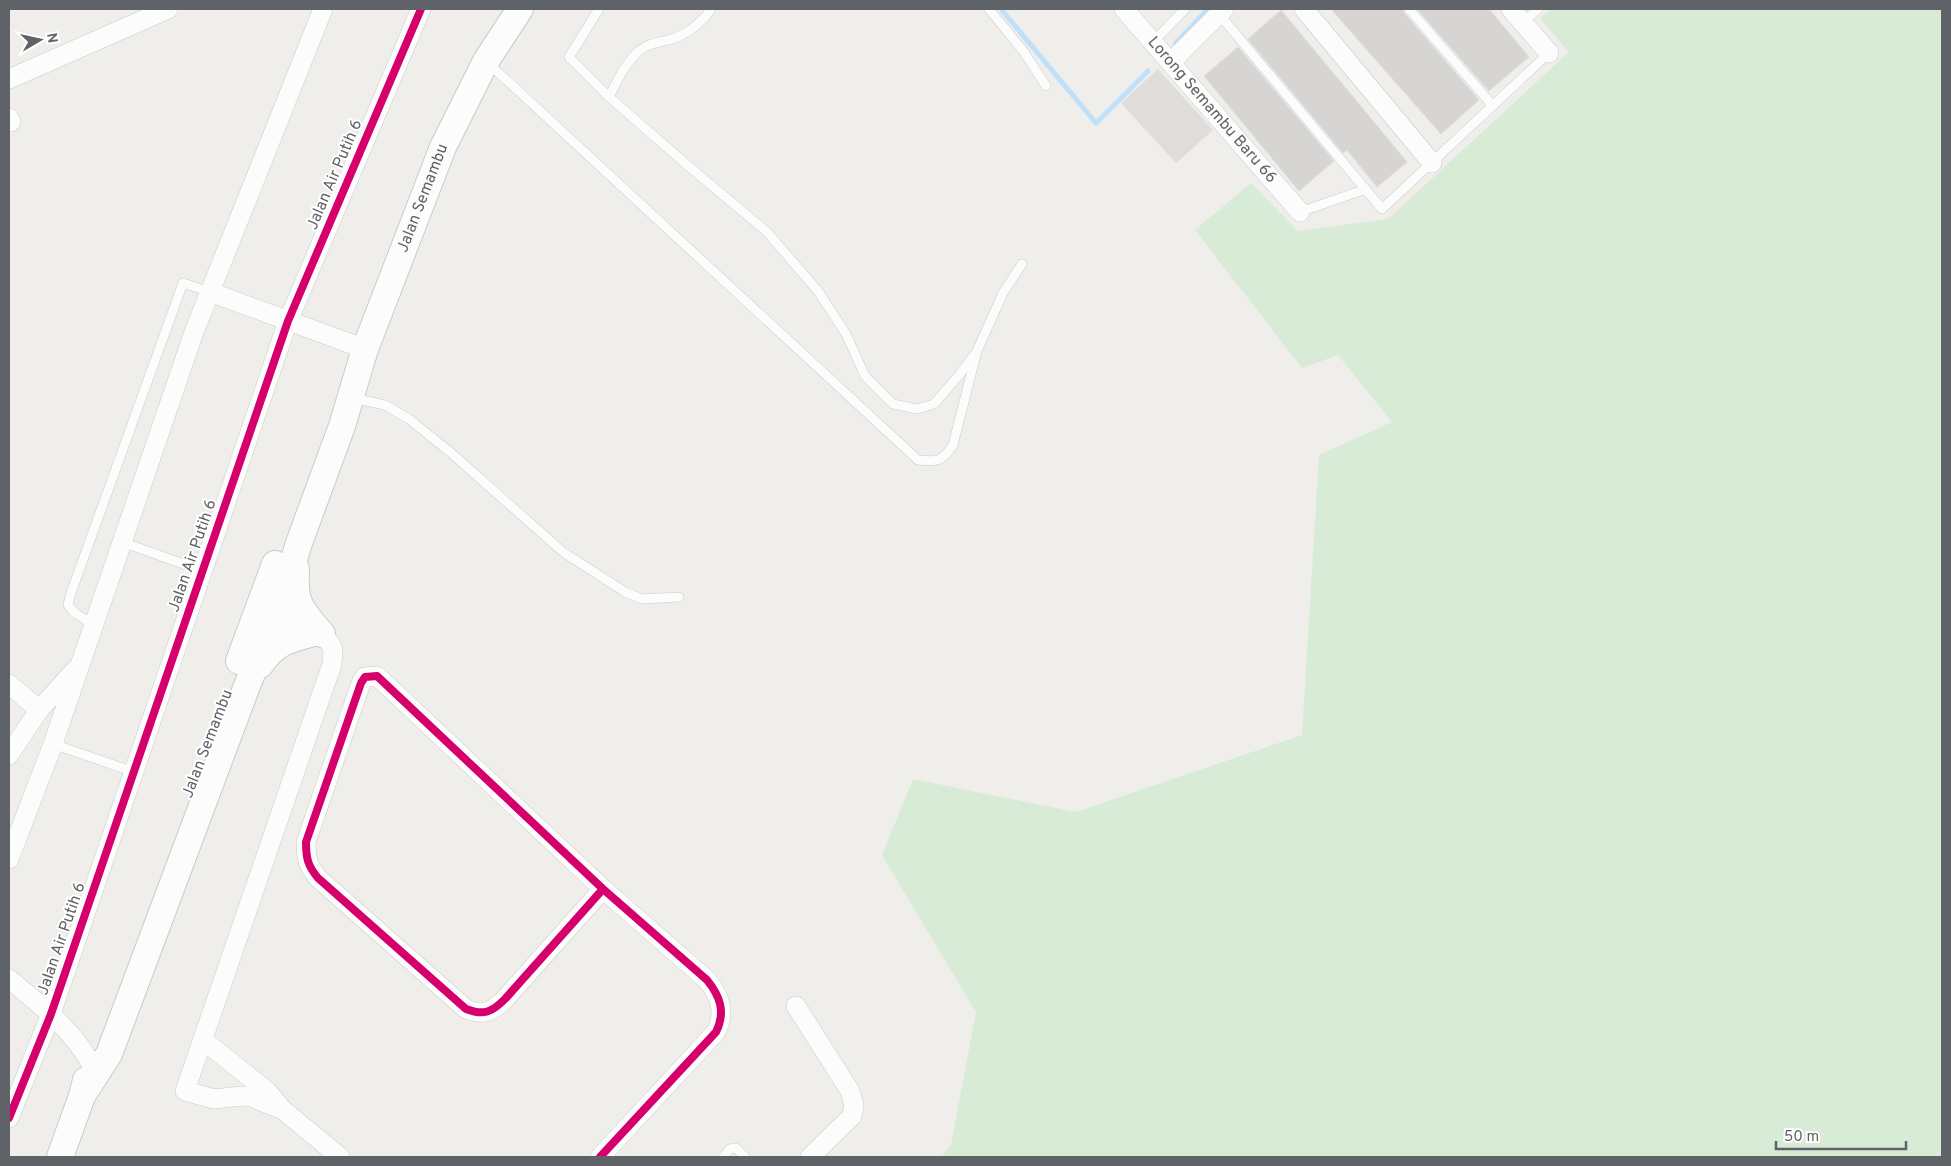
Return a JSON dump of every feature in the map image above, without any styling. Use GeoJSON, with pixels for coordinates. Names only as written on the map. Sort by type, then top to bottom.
{"type":"FeatureCollection","features":[{"type":"Feature","properties":{"kind":"main road","name":"Jalan Semambu"},"geometry":{"type":"LineString","coordinates":[[60,1157],[82,1096],[90,1062],[265,620],[298,543],[342,426],[365,348],[443,148],[486,61],[520,9]]}},
{"type":"Feature","properties":{"kind":"main road","name":"Jalan Semambu"},"geometry":{"type":"LineString","coordinates":[[82,1096],[109,1054],[248,683],[265,620],[266,590],[330,423],[349,398]]}},
{"type":"Feature","properties":{"kind":"main road"},"geometry":{"type":"LineString","coordinates":[[248,683],[269,652],[278,644],[290,639],[320,633],[308,619],[297,601],[295,590],[298,543]]}},
{"type":"Feature","properties":{"kind":"street"},"geometry":{"type":"LineString","coordinates":[[9,79],[168,9]]}},
{"type":"Feature","properties":{"kind":"street"},"geometry":{"type":"LineString","coordinates":[[9,859],[53,744],[194,332],[323,9]]}},
{"type":"Feature","properties":{"kind":"street","name":"Jalan Air Putih 6"},"geometry":{"type":"LineString","coordinates":[[9,1118],[51,1014],[288,321],[421,9]]}},
{"type":"Feature","properties":{"kind":"street","name":"Lorong Semambu Baru 66"},"geometry":{"type":"LineString","coordinates":[[1124,9],[1300,212]]}},
{"type":"Feature","properties":{"kind":"street"},"geometry":{"type":"LineString","coordinates":[[1304,9],[1432,163]]}},
{"type":"Feature","properties":{"kind":"street"},"geometry":{"type":"LineString","coordinates":[[1171,62],[1221,11]]}},
{"type":"Feature","properties":{"kind":"street"},"geometry":{"type":"LineString","coordinates":[[1517,15],[1549,54]]}},
{"type":"Feature","properties":{"kind":"street"},"geometry":{"type":"LineString","coordinates":[[210,292],[365,348]]}},
{"type":"Feature","properties":{"kind":"street"},"geometry":{"type":"LineString","coordinates":[[265,620],[320,633],[329,642],[332,651],[332,664],[185,1091],[214,1099],[251,1097],[283,1110]]}},
{"type":"Feature","properties":{"kind":"street"},"geometry":{"type":"LineString","coordinates":[[9,755],[39,710],[80,664]]}},
{"type":"Feature","properties":{"kind":"street"},"geometry":{"type":"LineString","coordinates":[[600,1157],[716,1032],[722,1012],[716,991],[707,980],[603,889],[377,676],[370,675],[365,677],[361,683],[306,842],[306,854],[310,868],[318,878],[466,1009],[477,1013],[487,1012],[498,1006],[603,889]]}},
{"type":"Feature","properties":{"kind":"street"},"geometry":{"type":"LineString","coordinates":[[9,684],[39,710]]}},
{"type":"Feature","properties":{"kind":"street"},"geometry":{"type":"LineString","coordinates":[[9,979],[51,1014],[83,1049],[90,1062]]}},
{"type":"Feature","properties":{"kind":"street"},"geometry":{"type":"LineString","coordinates":[[796,1006],[850,1091],[854,1105],[852,1116],[810,1157]]}},
{"type":"Feature","properties":{"kind":"street"},"geometry":{"type":"LineString","coordinates":[[203,1040],[267,1091],[283,1110],[340,1157]]}},
{"type":"Feature","properties":{"kind":"lane"},"geometry":{"type":"LineString","coordinates":[[600,9],[569,57],[609,97],[766,232],[818,291],[846,334],[865,376],[893,404],[917,409],[934,404],[977,351]]}},
{"type":"Feature","properties":{"kind":"lane"},"geometry":{"type":"LineString","coordinates":[[609,97],[622,73],[638,51],[654,42],[667,41],[686,33],[711,9]]}},
{"type":"Feature","properties":{"kind":"lane"},"geometry":{"type":"LineString","coordinates":[[989,9],[1024,52],[1046,86]]}},
{"type":"Feature","properties":{"kind":"lane"},"geometry":{"type":"LineString","coordinates":[[1153,42],[1185,9]]}},
{"type":"Feature","properties":{"kind":"lane"},"geometry":{"type":"LineString","coordinates":[[1409,9],[1493,106]]}},
{"type":"Feature","properties":{"kind":"lane"},"geometry":{"type":"LineString","coordinates":[[1517,15],[1538,9]]}},
{"type":"Feature","properties":{"kind":"lane"},"geometry":{"type":"LineString","coordinates":[[1221,11],[1382,209],[1549,54]]}},
{"type":"Feature","properties":{"kind":"lane"},"geometry":{"type":"LineString","coordinates":[[486,61],[918,460],[934,462],[946,456],[953,445],[977,351],[1003,293],[1022,264]]}},
{"type":"Feature","properties":{"kind":"lane"},"geometry":{"type":"LineString","coordinates":[[1300,212],[1366,190]]}},
{"type":"Feature","properties":{"kind":"lane"},"geometry":{"type":"LineString","coordinates":[[94,625],[75,613],[68,605],[71,593],[183,283],[210,292]]}},
{"type":"Feature","properties":{"kind":"lane"},"geometry":{"type":"LineString","coordinates":[[349,398],[385,405],[410,419],[563,552],[625,592],[642,599],[679,597]]}},
{"type":"Feature","properties":{"kind":"lane"},"geometry":{"type":"LineString","coordinates":[[122,542],[203,571]]}},
{"type":"Feature","properties":{"kind":"lane"},"geometry":{"type":"LineString","coordinates":[[53,744],[134,772]]}},
{"type":"Feature","properties":{"kind":"lane"},"geometry":{"type":"LineString","coordinates":[[722,1157],[730,1149],[736,1148],[745,1157]]}},
{"type":"Feature","properties":{"kind":"shaded area"},"geometry":{"type":"Polygon","coordinates":[[[1158,69],[1213,130],[1176,163],[1121,103],[1158,69]]]}},
{"type":"Feature","properties":{"kind":"green space"},"geometry":{"type":"Polygon","coordinates":[[[1551,9],[1942,9],[1942,1157],[941,1157],[951,1145],[976,1012],[882,855],[913,779],[1076,812],[1302,735],[1319,455],[1392,422],[1338,355],[1302,368],[1195,230],[1251,183],[1298,231],[1388,219],[1569,52],[1540,18],[1551,9]]]}},
{"type":"Feature","properties":{"kind":"building"},"geometry":{"type":"Polygon","coordinates":[[[1331,9],[1403,9],[1404,13],[1479,100],[1441,134],[1331,9]]]}},
{"type":"Feature","properties":{"kind":"building"},"geometry":{"type":"Polygon","coordinates":[[[1417,9],[1489,9],[1529,57],[1489,91],[1417,9]]]}},
{"type":"Feature","properties":{"kind":"building"},"geometry":{"type":"Polygon","coordinates":[[[1281,10],[1407,162],[1377,187],[1347,150],[1343,153],[1248,39],[1281,10]]]}},
{"type":"Feature","properties":{"kind":"building"},"geometry":{"type":"Polygon","coordinates":[[[1238,47],[1334,161],[1299,191],[1204,76],[1238,47]]]}},
{"type":"Feature","properties":{"kind":"waterway"},"geometry":{"type":"LineString","coordinates":[[1001,9],[1096,123],[1148,71]]}},
{"type":"Feature","properties":{"kind":"waterway"},"geometry":{"type":"LineString","coordinates":[[1175,44],[1208,9]]}},
{"type":"Feature","properties":{"kind":"cycle path"},"geometry":{"type":"LineString","coordinates":[[9,1118],[51,1014],[288,321],[421,9]]}},
{"type":"Feature","properties":{"kind":"cycle path"},"geometry":{"type":"LineString","coordinates":[[600,1157],[716,1032],[721,1018],[718,998],[707,980],[603,889],[377,676],[365,677],[361,683],[306,842],[308,862],[318,878],[466,1009],[478,1012],[492,1010],[505,999],[603,889]]}}]}
